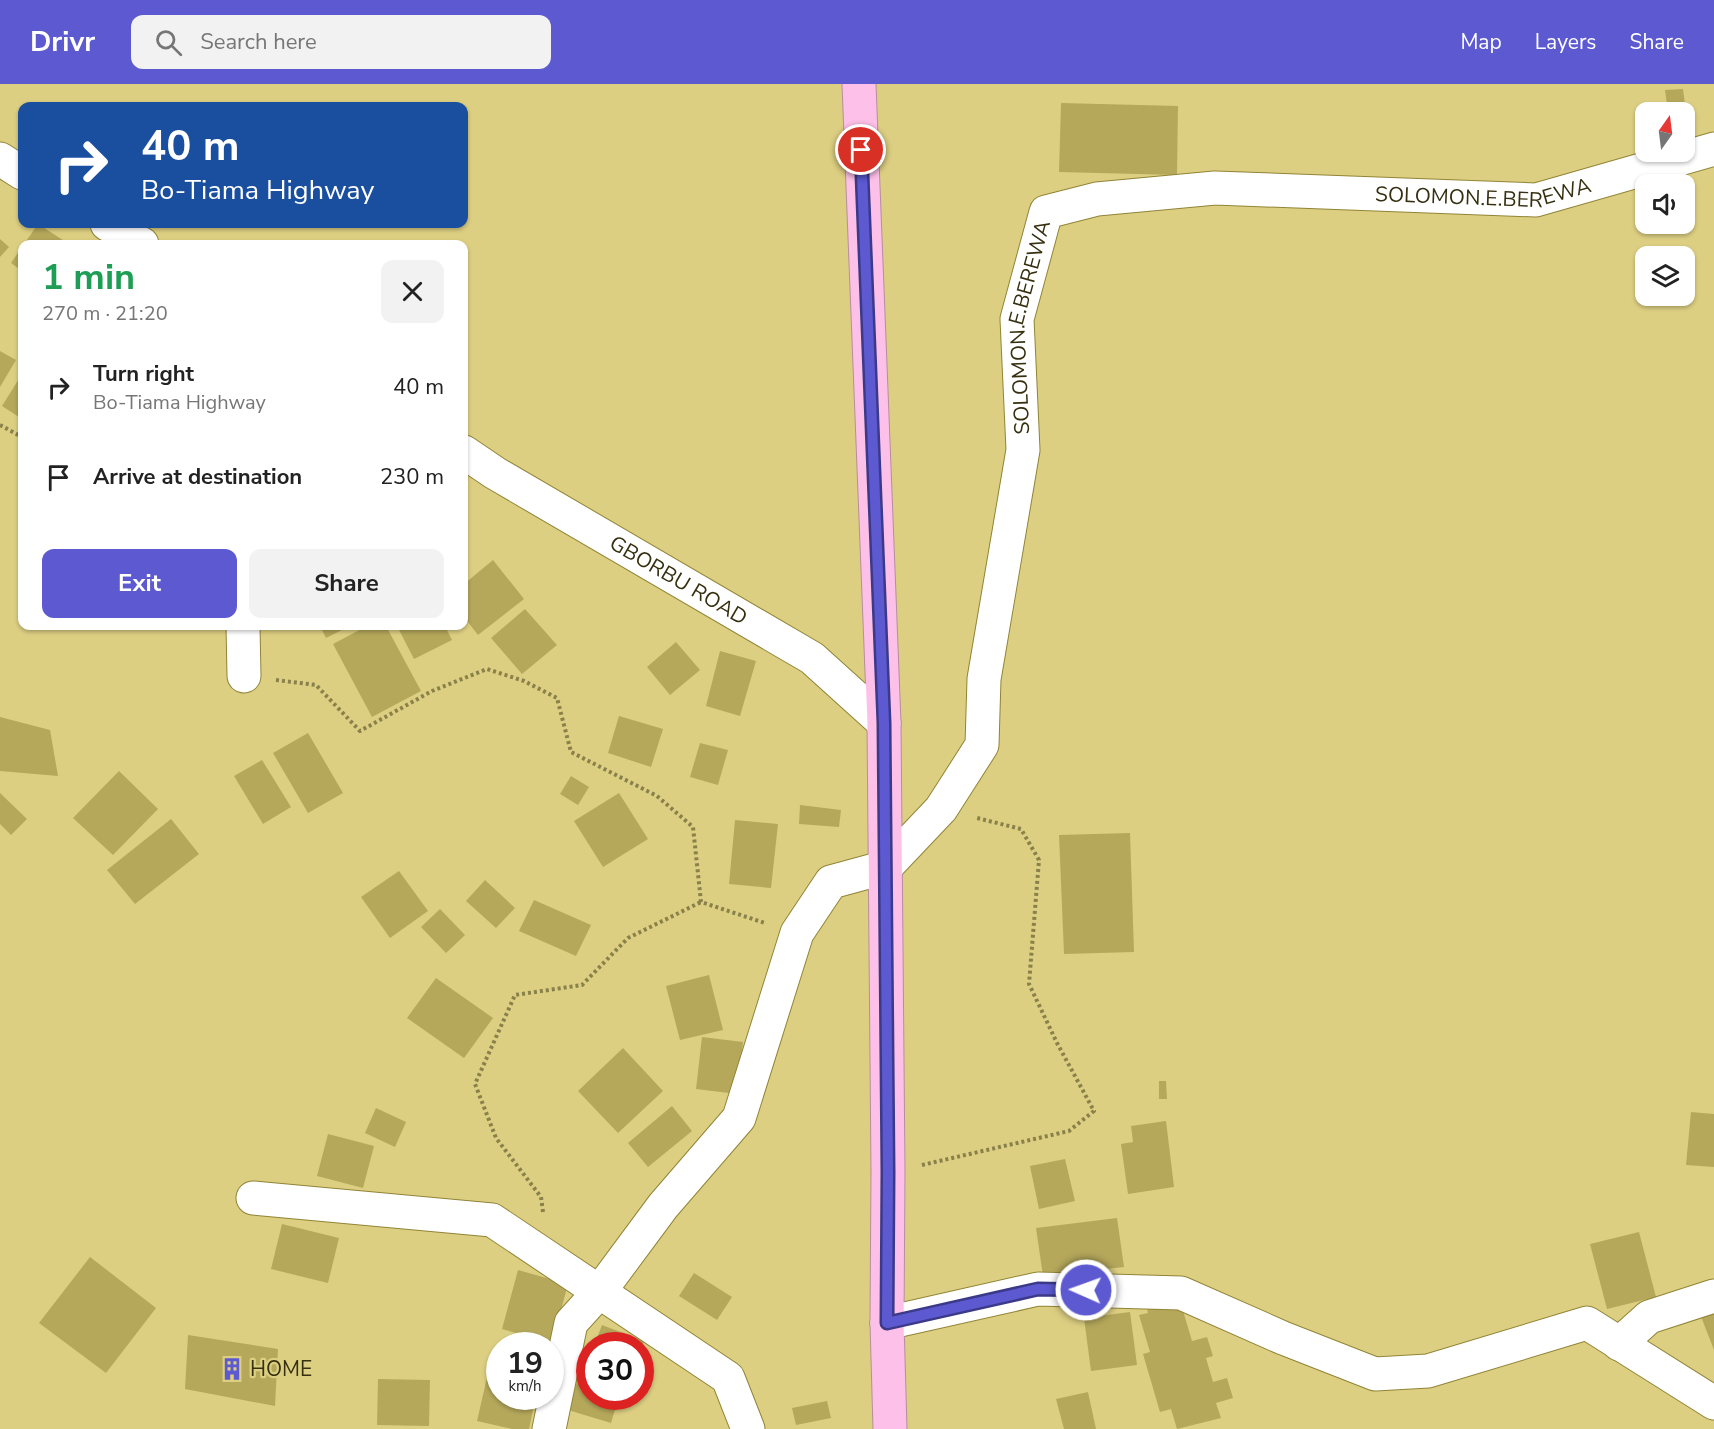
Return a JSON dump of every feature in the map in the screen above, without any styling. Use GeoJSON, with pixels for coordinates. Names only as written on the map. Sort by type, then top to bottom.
{"type":"FeatureCollection","features":[{"type":"Feature","properties":{"kind":"highway"},"geometry":{"type":"LineString","coordinates":[[859,84],[884,723],[887,1323],[890,1429]]}},
{"type":"Feature","properties":{"kind":"street","name":"SOLOMON.E.BEREWA"},"geometry":{"type":"LineString","coordinates":[[886,867],[941,809],[982,745],[984,679],[1023,450],[1017,319],[1046,212],[1097,199],[1215,188],[1536,200],[1714,149]]}},
{"type":"Feature","properties":{"kind":"street"},"geometry":{"type":"LineString","coordinates":[[0,159],[18,170]]}},
{"type":"Feature","properties":{"kind":"street"},"geometry":{"type":"LineString","coordinates":[[114,228],[135,240]]}},
{"type":"Feature","properties":{"kind":"street","name":"GBORBU ROAD"},"geometry":{"type":"LineString","coordinates":[[468,455],[495,473],[812,658],[884,723]]}},
{"type":"Feature","properties":{"kind":"street"},"geometry":{"type":"LineString","coordinates":[[243,630],[244,676]]}},
{"type":"Feature","properties":{"kind":"street"},"geometry":{"type":"LineString","coordinates":[[549,1429],[571,1323],[600,1291],[663,1206],[740,1118],[797,933],[831,882],[886,867]]}},
{"type":"Feature","properties":{"kind":"street"},"geometry":{"type":"LineString","coordinates":[[253,1198],[492,1220],[728,1378],[748,1429]]}},
{"type":"Feature","properties":{"kind":"street"},"geometry":{"type":"LineString","coordinates":[[887,1323],[1038,1289],[1181,1293],[1283,1338],[1376,1374],[1428,1371],[1587,1323],[1714,1402]]}},
{"type":"Feature","properties":{"kind":"street"},"geometry":{"type":"LineString","coordinates":[[1619,1344],[1649,1317],[1714,1296]]}},
{"type":"Feature","properties":{"kind":"path"},"geometry":{"type":"LineString","coordinates":[[0,425],[18,435]]}},
{"type":"Feature","properties":{"kind":"path"},"geometry":{"type":"LineString","coordinates":[[244,676],[316,685],[360,731],[432,691],[487,669],[541,689],[557,698],[571,752],[657,796],[693,827],[701,902]]}},
{"type":"Feature","properties":{"kind":"path"},"geometry":{"type":"LineString","coordinates":[[888,1172],[1069,1131],[1094,1110],[1057,1043],[1029,984],[1039,860],[1021,829],[941,809]]}},
{"type":"Feature","properties":{"kind":"path"},"geometry":{"type":"LineString","coordinates":[[549,1260],[541,1197],[496,1138],[475,1084],[515,995],[582,985],[628,938],[701,902],[797,933]]}},
{"type":"Feature","properties":{"kind":"building"},"geometry":{"type":"Polygon","coordinates":[[[1683,89],[1685,102],[1667,102],[1665,90],[1683,89]]]}},
{"type":"Feature","properties":{"kind":"building"},"geometry":{"type":"Polygon","coordinates":[[[1061,103],[1178,106],[1177,175],[1059,172],[1061,103]]]}},
{"type":"Feature","properties":{"kind":"building"},"geometry":{"type":"Polygon","coordinates":[[[35,228],[44,228],[63,240],[27,240],[35,228]]]}},
{"type":"Feature","properties":{"kind":"building"},"geometry":{"type":"Polygon","coordinates":[[[0,239],[9,247],[0,257],[0,239]]]}},
{"type":"Feature","properties":{"kind":"building"},"geometry":{"type":"Polygon","coordinates":[[[18,253],[18,268],[11,263],[18,253]]]}},
{"type":"Feature","properties":{"kind":"building"},"geometry":{"type":"Polygon","coordinates":[[[0,351],[16,360],[0,387],[0,351]]]}},
{"type":"Feature","properties":{"kind":"building"},"geometry":{"type":"Polygon","coordinates":[[[18,380],[18,416],[2,406],[18,380]]]}},
{"type":"Feature","properties":{"kind":"building"},"geometry":{"type":"Polygon","coordinates":[[[493,560],[524,599],[478,635],[468,622],[468,581],[493,560]]]}},
{"type":"Feature","properties":{"kind":"building"},"geometry":{"type":"Polygon","coordinates":[[[525,609],[557,645],[522,674],[491,638],[525,609]]]}},
{"type":"Feature","properties":{"kind":"building"},"geometry":{"type":"Polygon","coordinates":[[[322,630],[342,630],[326,638],[322,630]]]}},
{"type":"Feature","properties":{"kind":"building"},"geometry":{"type":"Polygon","coordinates":[[[359,630],[388,630],[421,691],[372,717],[333,644],[359,630]]]}},
{"type":"Feature","properties":{"kind":"building"},"geometry":{"type":"Polygon","coordinates":[[[399,630],[447,630],[452,640],[414,659],[399,630]]]}},
{"type":"Feature","properties":{"kind":"building"},"geometry":{"type":"Polygon","coordinates":[[[676,642],[700,670],[670,695],[647,667],[676,642]]]}},
{"type":"Feature","properties":{"kind":"building"},"geometry":{"type":"Polygon","coordinates":[[[720,651],[756,661],[740,716],[706,706],[720,651]]]}},
{"type":"Feature","properties":{"kind":"building"},"geometry":{"type":"Polygon","coordinates":[[[619,716],[663,729],[651,767],[608,753],[619,716]]]}},
{"type":"Feature","properties":{"kind":"building"},"geometry":{"type":"Polygon","coordinates":[[[0,717],[50,730],[58,776],[0,771],[0,717]]]}},
{"type":"Feature","properties":{"kind":"building"},"geometry":{"type":"Polygon","coordinates":[[[308,733],[343,793],[308,813],[273,753],[308,733]]]}},
{"type":"Feature","properties":{"kind":"building"},"geometry":{"type":"Polygon","coordinates":[[[700,743],[728,750],[718,785],[690,777],[700,743]]]}},
{"type":"Feature","properties":{"kind":"building"},"geometry":{"type":"Polygon","coordinates":[[[262,760],[291,807],[263,824],[234,776],[262,760]]]}},
{"type":"Feature","properties":{"kind":"building"},"geometry":{"type":"Polygon","coordinates":[[[119,771],[158,809],[113,855],[73,818],[119,771]]]}},
{"type":"Feature","properties":{"kind":"building"},"geometry":{"type":"Polygon","coordinates":[[[571,776],[589,787],[578,805],[560,794],[571,776]]]}},
{"type":"Feature","properties":{"kind":"building"},"geometry":{"type":"Polygon","coordinates":[[[0,793],[27,819],[11,835],[0,824],[0,793]]]}},
{"type":"Feature","properties":{"kind":"building"},"geometry":{"type":"Polygon","coordinates":[[[619,793],[648,839],[603,867],[574,821],[619,793]]]}},
{"type":"Feature","properties":{"kind":"building"},"geometry":{"type":"Polygon","coordinates":[[[800,805],[841,810],[839,827],[799,824],[800,805]]]}},
{"type":"Feature","properties":{"kind":"building"},"geometry":{"type":"Polygon","coordinates":[[[171,819],[199,854],[135,904],[107,870],[171,819]]]}},
{"type":"Feature","properties":{"kind":"building"},"geometry":{"type":"Polygon","coordinates":[[[735,820],[778,824],[771,888],[729,884],[735,820]]]}},
{"type":"Feature","properties":{"kind":"building"},"geometry":{"type":"Polygon","coordinates":[[[1130,833],[1134,952],[1064,954],[1059,835],[1130,833]]]}},
{"type":"Feature","properties":{"kind":"building"},"geometry":{"type":"Polygon","coordinates":[[[399,871],[428,911],[390,938],[361,897],[399,871]]]}},
{"type":"Feature","properties":{"kind":"building"},"geometry":{"type":"Polygon","coordinates":[[[485,880],[515,908],[496,928],[466,901],[485,880]]]}},
{"type":"Feature","properties":{"kind":"building"},"geometry":{"type":"Polygon","coordinates":[[[534,900],[591,925],[576,956],[519,931],[534,900]]]}},
{"type":"Feature","properties":{"kind":"building"},"geometry":{"type":"Polygon","coordinates":[[[440,909],[465,935],[446,953],[421,927],[440,909]]]}},
{"type":"Feature","properties":{"kind":"building"},"geometry":{"type":"Polygon","coordinates":[[[709,975],[723,1030],[680,1040],[666,986],[709,975]]]}},
{"type":"Feature","properties":{"kind":"building"},"geometry":{"type":"Polygon","coordinates":[[[436,978],[493,1018],[464,1058],[407,1018],[436,978]]]}},
{"type":"Feature","properties":{"kind":"building"},"geometry":{"type":"Polygon","coordinates":[[[702,1037],[743,1042],[737,1094],[696,1089],[702,1037]]]}},
{"type":"Feature","properties":{"kind":"building"},"geometry":{"type":"Polygon","coordinates":[[[623,1048],[663,1091],[618,1133],[578,1091],[623,1048]]]}},
{"type":"Feature","properties":{"kind":"building"},"geometry":{"type":"Polygon","coordinates":[[[1159,1081],[1166,1081],[1167,1099],[1159,1099],[1159,1081]]]}},
{"type":"Feature","properties":{"kind":"building"},"geometry":{"type":"Polygon","coordinates":[[[672,1106],[692,1131],[648,1167],[628,1143],[672,1106]]]}},
{"type":"Feature","properties":{"kind":"building"},"geometry":{"type":"Polygon","coordinates":[[[376,1108],[406,1122],[395,1147],[365,1133],[376,1108]]]}},
{"type":"Feature","properties":{"kind":"building"},"geometry":{"type":"Polygon","coordinates":[[[1691,1112],[1714,1114],[1714,1167],[1686,1165],[1691,1112]]]}},
{"type":"Feature","properties":{"kind":"building"},"geometry":{"type":"Polygon","coordinates":[[[1166,1121],[1174,1187],[1128,1194],[1121,1144],[1133,1142],[1131,1126],[1166,1121]]]}},
{"type":"Feature","properties":{"kind":"building"},"geometry":{"type":"Polygon","coordinates":[[[328,1134],[374,1146],[363,1188],[317,1176],[328,1134]]]}},
{"type":"Feature","properties":{"kind":"building"},"geometry":{"type":"Polygon","coordinates":[[[1065,1159],[1075,1201],[1039,1209],[1030,1166],[1065,1159]]]}},
{"type":"Feature","properties":{"kind":"building"},"geometry":{"type":"Polygon","coordinates":[[[1117,1218],[1124,1267],[1043,1276],[1036,1228],[1117,1218]]]}},
{"type":"Feature","properties":{"kind":"building"},"geometry":{"type":"Polygon","coordinates":[[[282,1224],[339,1238],[328,1283],[271,1269],[282,1224]]]}},
{"type":"Feature","properties":{"kind":"building"},"geometry":{"type":"Polygon","coordinates":[[[1639,1232],[1656,1297],[1607,1309],[1590,1244],[1639,1232]]]}},
{"type":"Feature","properties":{"kind":"building"},"geometry":{"type":"Polygon","coordinates":[[[90,1257],[156,1308],[106,1373],[39,1323],[90,1257]]]}},
{"type":"Feature","properties":{"kind":"building"},"geometry":{"type":"Polygon","coordinates":[[[518,1270],[568,1284],[555,1332],[513,1332],[502,1329],[518,1270]]]}},
{"type":"Feature","properties":{"kind":"building"},"geometry":{"type":"Polygon","coordinates":[[[694,1273],[732,1297],[717,1320],[679,1296],[694,1273]]]}},
{"type":"Feature","properties":{"kind":"building"},"geometry":{"type":"Polygon","coordinates":[[[1146,1304],[1181,1304],[1192,1341],[1207,1337],[1213,1356],[1206,1358],[1213,1382],[1227,1378],[1233,1398],[1216,1403],[1221,1418],[1177,1429],[1171,1409],[1160,1412],[1143,1354],[1150,1352],[1139,1315],[1148,1313],[1146,1304]]]}},
{"type":"Feature","properties":{"kind":"building"},"geometry":{"type":"Polygon","coordinates":[[[1714,1309],[1714,1350],[1700,1314],[1714,1309]]]}},
{"type":"Feature","properties":{"kind":"building"},"geometry":{"type":"Polygon","coordinates":[[[1130,1312],[1137,1365],[1091,1371],[1084,1318],[1130,1312]]]}},
{"type":"Feature","properties":{"kind":"building"},"geometry":{"type":"Polygon","coordinates":[[[602,1325],[620,1332],[599,1332],[602,1325]]]}},
{"type":"Feature","properties":{"kind":"building","name":"HOME"},"geometry":{"type":"Polygon","coordinates":[[[188,1335],[278,1349],[275,1406],[185,1389],[188,1335]]]}},
{"type":"Feature","properties":{"kind":"building"},"geometry":{"type":"Polygon","coordinates":[[[378,1379],[430,1380],[429,1426],[377,1425],[378,1379]]]}},
{"type":"Feature","properties":{"kind":"building"},"geometry":{"type":"Polygon","coordinates":[[[486,1382],[486,1410],[533,1410],[529,1429],[512,1429],[477,1421],[486,1382]]]}},
{"type":"Feature","properties":{"kind":"building"},"geometry":{"type":"Polygon","coordinates":[[[576,1385],[576,1410],[615,1410],[611,1423],[568,1410],[576,1385]]]}},
{"type":"Feature","properties":{"kind":"building"},"geometry":{"type":"Polygon","coordinates":[[[1088,1392],[1096,1429],[1064,1429],[1056,1399],[1088,1392]]]}},
{"type":"Feature","properties":{"kind":"building"},"geometry":{"type":"Polygon","coordinates":[[[827,1401],[831,1418],[796,1425],[792,1408],[827,1401]]]}},
{"type":"Feature","properties":{"kind":"place","name":"HOME"},"geometry":{"type":"Point","coordinates":[232,1369]}},
{"type":"Feature","properties":{"kind":"route"},"geometry":{"type":"LineString","coordinates":[[861,150],[884,723],[887,1323],[1038,1289],[1086,1290]]}}]}
